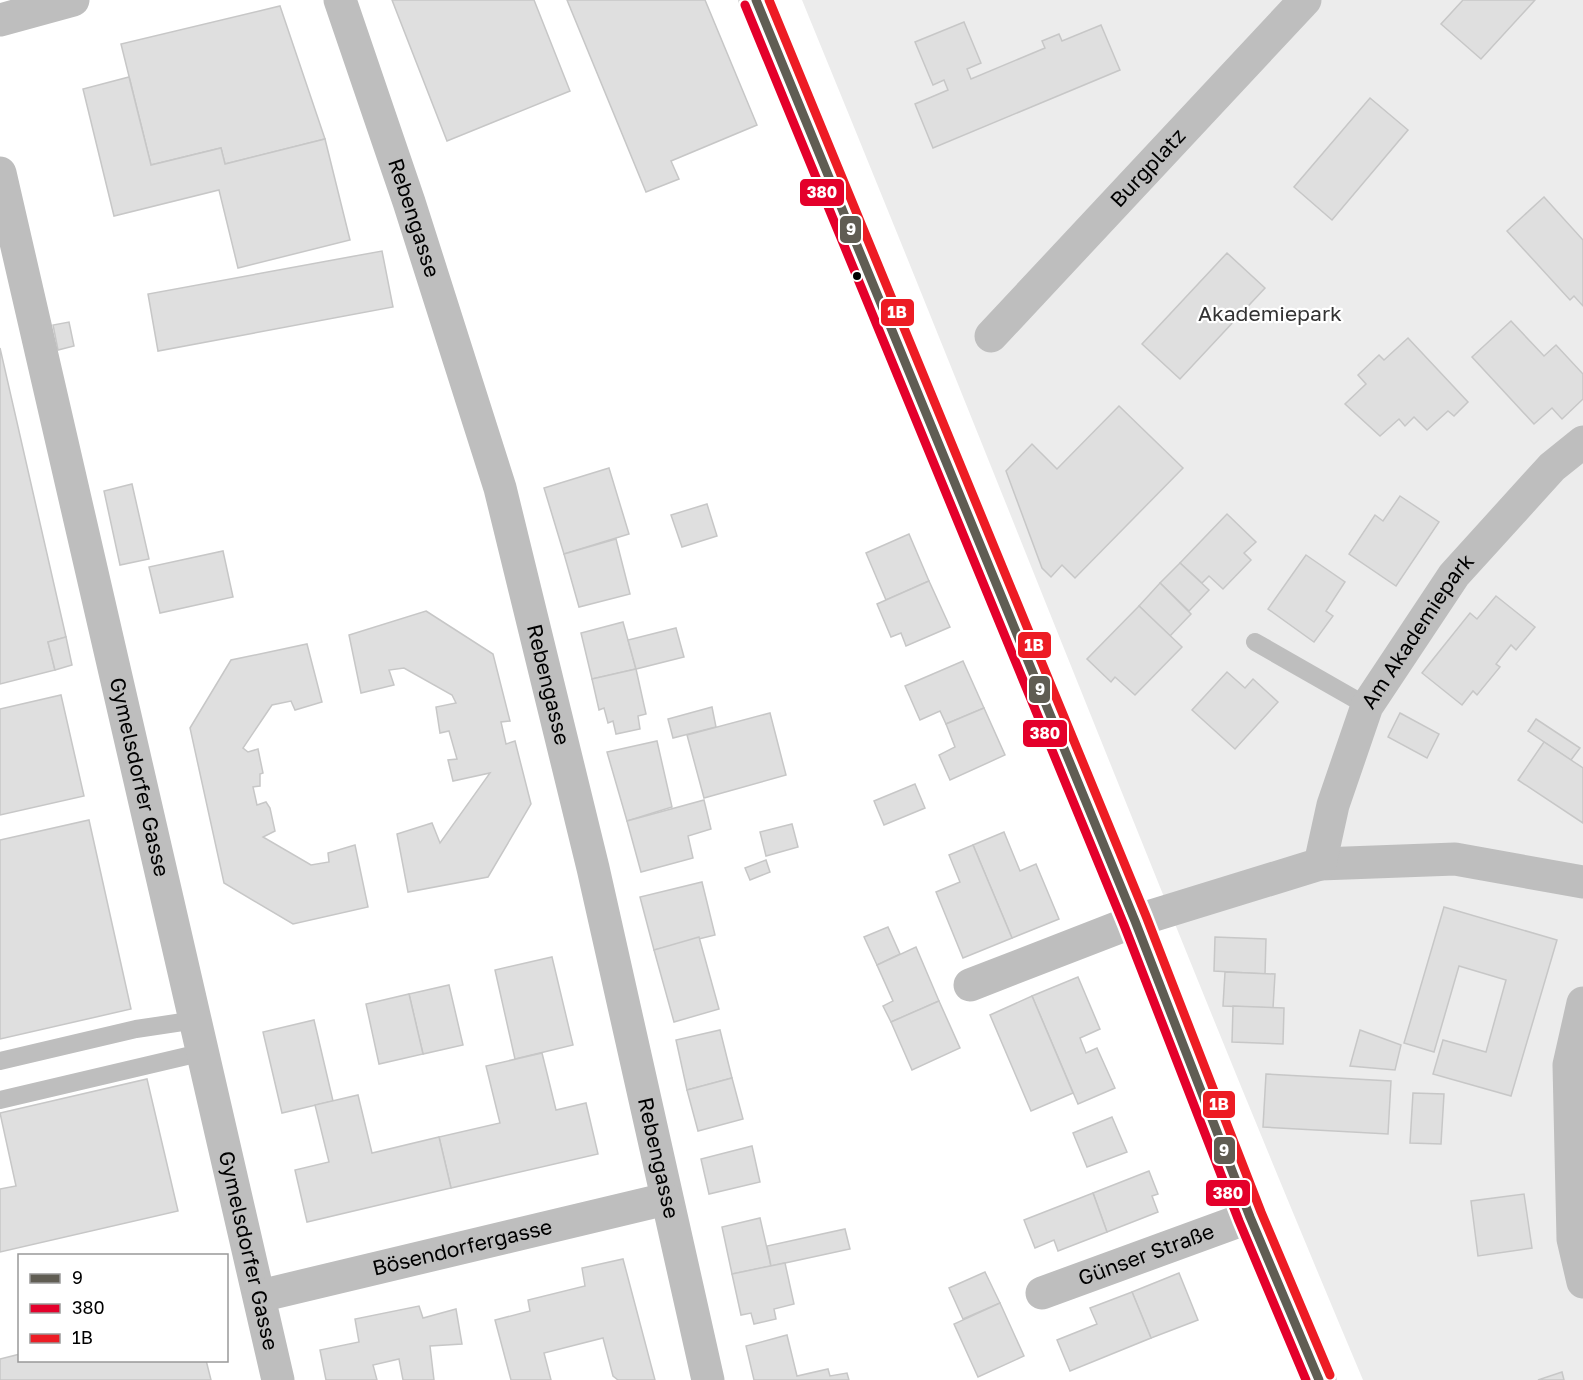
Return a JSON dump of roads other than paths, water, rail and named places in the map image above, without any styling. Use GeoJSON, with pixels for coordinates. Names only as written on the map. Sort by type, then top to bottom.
{"type":"FeatureCollection","features":[{"type":"Feature","properties":{"kind":"street"},"geometry":{"type":"LineString","coordinates":[[0,20],[74,0]]}},
{"type":"Feature","properties":{"kind":"street","name":"Rebengasse"},"geometry":{"type":"LineString","coordinates":[[340,0],[441,302],[500,488],[598,891],[708,1380]]}},
{"type":"Feature","properties":{"kind":"street"},"geometry":{"type":"LineString","coordinates":[[756,0],[1135,921],[1250,1217],[1319,1380]]}},
{"type":"Feature","properties":{"kind":"street","name":"Burgplatz"},"geometry":{"type":"LineString","coordinates":[[991,336],[1305,0]]}},
{"type":"Feature","properties":{"kind":"street","name":"Gymelsdorfer Gasse"},"geometry":{"type":"LineString","coordinates":[[0,173],[278,1380]]}},
{"type":"Feature","properties":{"kind":"street","name":"Am Akademiepark"},"geometry":{"type":"LineString","coordinates":[[1320,864],[1333,805],[1367,706],[1454,575],[1552,467],[1583,442]]}},
{"type":"Feature","properties":{"kind":"street"},"geometry":{"type":"LineString","coordinates":[[970,985],[1135,921],[1320,864],[1455,859],[1583,882]]}},
{"type":"Feature","properties":{"kind":"street"},"geometry":{"type":"LineString","coordinates":[[1583,1003],[1569,1065],[1573,1239],[1583,1282]]}},
{"type":"Feature","properties":{"kind":"street","name":"Bösendorfergasse"},"geometry":{"type":"LineString","coordinates":[[260,1296],[666,1199]]}},
{"type":"Feature","properties":{"kind":"street","name":"Günser Straße"},"geometry":{"type":"LineString","coordinates":[[1041,1293],[1250,1217]]}},
{"type":"Feature","properties":{"kind":"lane"},"geometry":{"type":"LineString","coordinates":[[1255,642],[1367,706]]}},
{"type":"Feature","properties":{"kind":"lane"},"geometry":{"type":"LineString","coordinates":[[0,1061],[136,1029],[196,1020]]}},
{"type":"Feature","properties":{"kind":"lane"},"geometry":{"type":"LineString","coordinates":[[0,1100],[204,1052]]}},
{"type":"Feature","properties":{"kind":"park label","name":"Akademiepark"},"geometry":{"type":"Point","coordinates":[1270,314]}}]}
